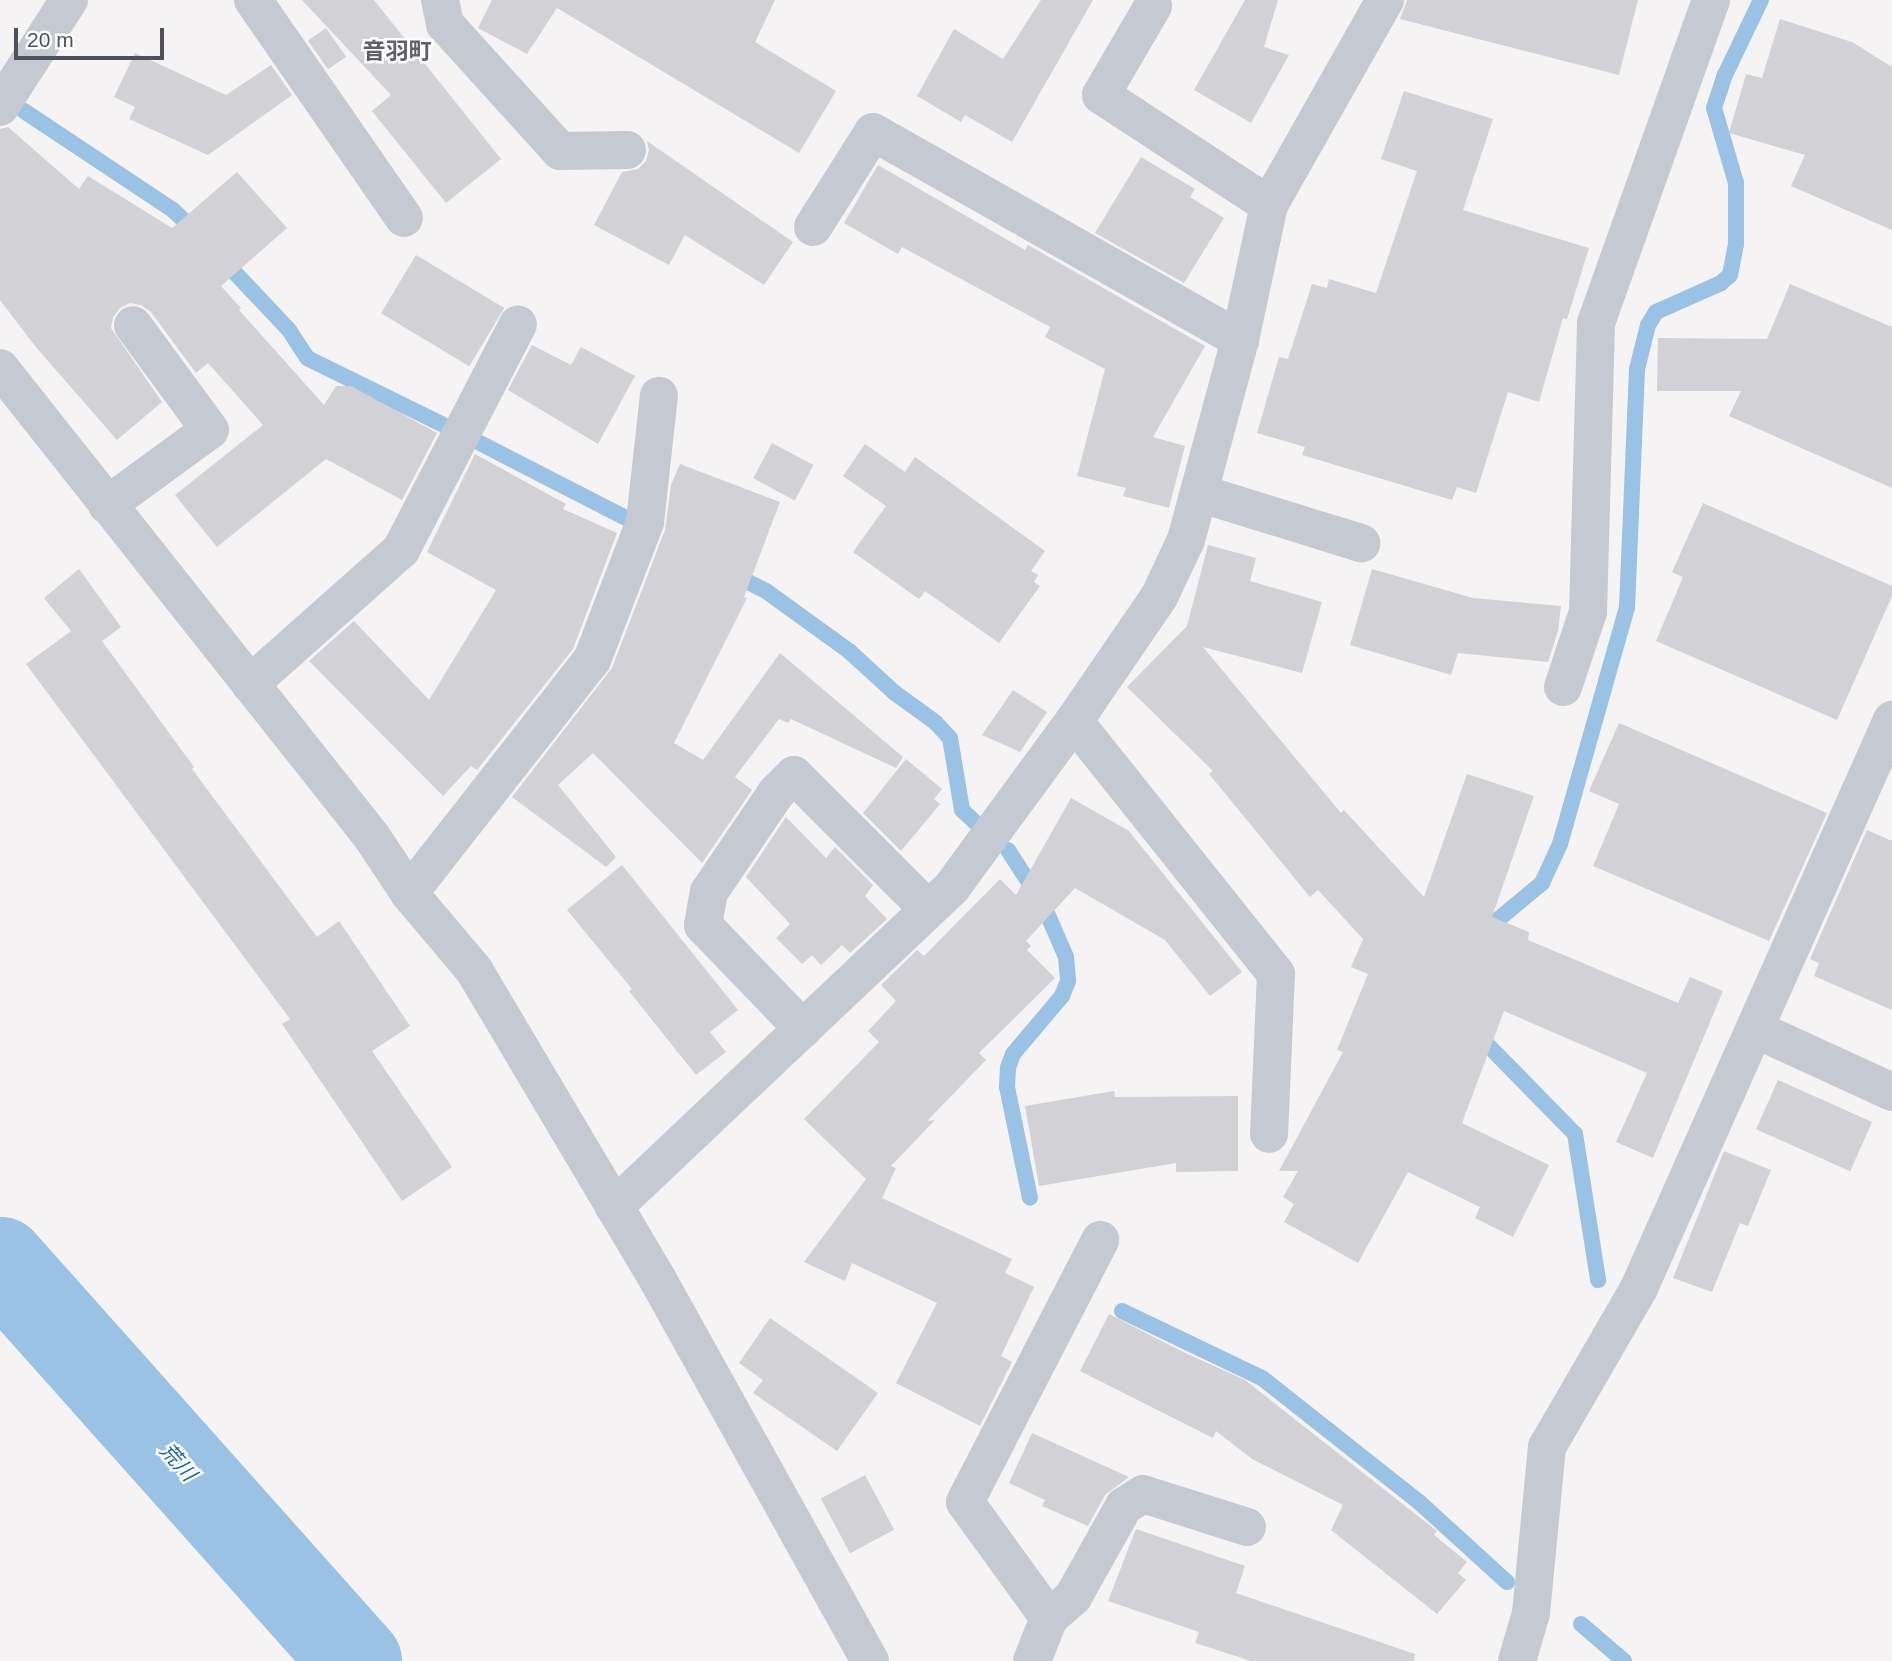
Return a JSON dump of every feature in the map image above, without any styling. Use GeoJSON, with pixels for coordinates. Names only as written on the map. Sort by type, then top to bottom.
{"type":"FeatureCollection","features":[{"type":"Feature","properties":{"kind":"street"},"geometry":{"type":"LineString","coordinates":[[0,107],[69,0]]}},
{"type":"Feature","properties":{"kind":"street"},"geometry":{"type":"LineString","coordinates":[[253,0],[404,218]]}},
{"type":"Feature","properties":{"kind":"street"},"geometry":{"type":"LineString","coordinates":[[440,0],[445,24],[559,151],[627,150]]}},
{"type":"Feature","properties":{"kind":"street"},"geometry":{"type":"LineString","coordinates":[[614,1207],[952,887],[1074,721],[1159,597],[1186,540],[1241,340],[1269,205],[1385,0]]}},
{"type":"Feature","properties":{"kind":"street"},"geometry":{"type":"LineString","coordinates":[[1563,687],[1588,612],[1596,323],[1712,0]]}},
{"type":"Feature","properties":{"kind":"street"},"geometry":{"type":"LineString","coordinates":[[1153,6],[1101,94],[1269,205]]}},
{"type":"Feature","properties":{"kind":"street"},"geometry":{"type":"LineString","coordinates":[[813,226],[873,132],[1241,340]]}},
{"type":"Feature","properties":{"kind":"street"},"geometry":{"type":"LineString","coordinates":[[250,684],[401,550],[518,324]]}},
{"type":"Feature","properties":{"kind":"street"},"geometry":{"type":"LineString","coordinates":[[107,505],[210,430],[133,325]]}},
{"type":"Feature","properties":{"kind":"street"},"geometry":{"type":"LineString","coordinates":[[0,368],[372,837],[409,892],[474,970],[614,1207],[870,1661]]}},
{"type":"Feature","properties":{"kind":"street"},"geometry":{"type":"LineString","coordinates":[[409,892],[592,660],[645,522],[659,396]]}},
{"type":"Feature","properties":{"kind":"street"},"geometry":{"type":"LineString","coordinates":[[1199,493],[1361,543]]}},
{"type":"Feature","properties":{"kind":"street"},"geometry":{"type":"LineString","coordinates":[[1517,1661],[1531,1613],[1547,1447],[1639,1288],[1892,720]]}},
{"type":"Feature","properties":{"kind":"street"},"geometry":{"type":"LineString","coordinates":[[1074,721],[1276,974],[1269,1134]]}},
{"type":"Feature","properties":{"kind":"street"},"geometry":{"type":"LineString","coordinates":[[803,1029],[703,925],[709,892],[776,793],[794,775],[928,909]]}},
{"type":"Feature","properties":{"kind":"street"},"geometry":{"type":"LineString","coordinates":[[1755,1029],[1892,1092]]}},
{"type":"Feature","properties":{"kind":"street"},"geometry":{"type":"LineString","coordinates":[[1049,1618],[965,1502],[1100,1240]]}},
{"type":"Feature","properties":{"kind":"street"},"geometry":{"type":"LineString","coordinates":[[1032,1661],[1049,1618],[1073,1597],[1124,1506],[1143,1494],[1247,1527]]}},
{"type":"Feature","properties":{"kind":"building"},"geometry":{"type":"Polygon","coordinates":[[[302,0],[374,0],[501,159],[446,203],[372,111],[391,95],[302,0]]]}},
{"type":"Feature","properties":{"kind":"building"},"geometry":{"type":"Polygon","coordinates":[[[492,0],[775,0],[755,42],[836,91],[799,153],[557,8],[527,54],[478,28],[492,0]]]}},
{"type":"Feature","properties":{"kind":"building"},"geometry":{"type":"Polygon","coordinates":[[[1041,0],[1093,0],[1012,142],[965,115],[961,122],[917,96],[954,29],[1003,59],[1041,0]]]}},
{"type":"Feature","properties":{"kind":"building"},"geometry":{"type":"Polygon","coordinates":[[[1245,0],[1278,0],[1264,47],[1289,55],[1251,123],[1194,90],[1245,0]]]}},
{"type":"Feature","properties":{"kind":"building"},"geometry":{"type":"Polygon","coordinates":[[[1407,0],[1638,0],[1619,75],[1400,19],[1407,0]]]}},
{"type":"Feature","properties":{"kind":"building"},"geometry":{"type":"Polygon","coordinates":[[[1780,19],[1852,42],[1892,67],[1892,230],[1791,186],[1805,155],[1729,133],[1746,74],[1762,78],[1780,19]]]}},
{"type":"Feature","properties":{"kind":"building"},"geometry":{"type":"Polygon","coordinates":[[[326,28],[346,57],[328,69],[308,41],[326,28]]]}},
{"type":"Feature","properties":{"kind":"building"},"geometry":{"type":"Polygon","coordinates":[[[135,53],[226,95],[271,65],[292,95],[208,155],[129,119],[135,107],[114,97],[135,53]]]}},
{"type":"Feature","properties":{"kind":"building"},"geometry":{"type":"Polygon","coordinates":[[[1404,91],[1493,119],[1463,210],[1589,248],[1567,319],[1563,318],[1539,402],[1508,392],[1476,493],[1457,487],[1452,500],[1302,455],[1305,447],[1257,433],[1279,357],[1288,359],[1312,284],[1327,288],[1329,279],[1376,293],[1417,171],[1381,159],[1404,91]]]}},
{"type":"Feature","properties":{"kind":"building"},"geometry":{"type":"Polygon","coordinates":[[[8,127],[79,189],[88,176],[172,228],[237,172],[287,228],[221,286],[324,405],[336,386],[351,386],[437,433],[402,500],[326,459],[217,547],[175,495],[263,425],[208,363],[196,373],[151,312],[141,305],[130,303],[120,308],[113,317],[111,328],[162,402],[117,440],[35,346],[0,300],[0,129],[8,127]]]}},
{"type":"Feature","properties":{"kind":"building"},"geometry":{"type":"Polygon","coordinates":[[[647,141],[793,242],[764,285],[685,235],[669,265],[594,225],[622,172],[638,169],[646,161],[649,150],[647,141]]]}},
{"type":"Feature","properties":{"kind":"building"},"geometry":{"type":"Polygon","coordinates":[[[1141,157],[1195,189],[1190,197],[1224,218],[1184,283],[1095,233],[1141,157]]]}},
{"type":"Feature","properties":{"kind":"building"},"geometry":{"type":"Polygon","coordinates":[[[878,165],[1025,250],[1028,245],[1205,346],[1153,437],[1185,446],[1169,508],[1123,496],[1126,488],[1077,476],[1105,369],[1045,337],[1050,327],[902,247],[898,254],[844,223],[878,165]]]}},
{"type":"Feature","properties":{"kind":"building"},"geometry":{"type":"Polygon","coordinates":[[[416,255],[504,308],[469,366],[381,313],[416,255]]]}},
{"type":"Feature","properties":{"kind":"building"},"geometry":{"type":"Polygon","coordinates":[[[1790,284],[1892,327],[1892,488],[1729,416],[1741,391],[1657,391],[1658,338],[1767,339],[1790,284]]]}},
{"type":"Feature","properties":{"kind":"building"},"geometry":{"type":"Polygon","coordinates":[[[532,345],[571,365],[581,347],[635,376],[598,444],[508,390],[532,345]]]}},
{"type":"Feature","properties":{"kind":"building"},"geometry":{"type":"Polygon","coordinates":[[[772,443],[813,465],[795,500],[753,478],[772,443]]]}},
{"type":"Feature","properties":{"kind":"building"},"geometry":{"type":"Polygon","coordinates":[[[865,444],[905,472],[915,457],[1045,551],[1031,571],[1038,575],[1034,582],[1040,586],[999,643],[925,591],[919,599],[853,552],[886,506],[843,476],[865,444]]]}},
{"type":"Feature","properties":{"kind":"building"},"geometry":{"type":"Polygon","coordinates":[[[475,454],[566,504],[563,509],[617,533],[573,649],[477,770],[471,766],[443,796],[309,661],[354,621],[429,700],[496,590],[427,552],[475,454]]]}},
{"type":"Feature","properties":{"kind":"building"},"geometry":{"type":"Polygon","coordinates":[[[680,464],[780,502],[744,597],[747,598],[674,743],[703,760],[780,653],[903,757],[896,768],[791,719],[788,723],[779,719],[735,777],[752,790],[702,863],[593,753],[558,785],[616,857],[606,867],[512,797],[612,668],[665,530],[671,485],[680,464]]]}},
{"type":"Feature","properties":{"kind":"building"},"geometry":{"type":"Polygon","coordinates":[[[1703,503],[1892,586],[1892,596],[1837,720],[1656,641],[1683,577],[1672,572],[1703,503]]]}},
{"type":"Feature","properties":{"kind":"building"},"geometry":{"type":"Polygon","coordinates":[[[1208,545],[1256,558],[1250,581],[1322,602],[1302,673],[1203,647],[1341,813],[1344,810],[1424,897],[1467,774],[1534,796],[1492,917],[1529,932],[1528,940],[1678,1003],[1690,977],[1723,991],[1653,1158],[1616,1142],[1647,1073],[1504,1011],[1462,1123],[1549,1165],[1513,1237],[1475,1218],[1480,1207],[1408,1172],[1358,1263],[1284,1222],[1294,1204],[1283,1197],[1298,1171],[1279,1171],[1343,1052],[1337,1050],[1368,974],[1351,967],[1363,939],[1318,890],[1310,897],[1209,774],[1213,771],[1127,687],[1187,626],[1208,545]]]}},
{"type":"Feature","properties":{"kind":"building"},"geometry":{"type":"Polygon","coordinates":[[[79,569],[121,627],[102,641],[194,767],[192,769],[317,937],[339,921],[410,1026],[372,1051],[452,1167],[402,1201],[282,1024],[290,1019],[26,664],[71,631],[44,598],[79,569]]]}},
{"type":"Feature","properties":{"kind":"building"},"geometry":{"type":"Polygon","coordinates":[[[1372,569],[1473,598],[1561,606],[1558,631],[1548,662],[1458,653],[1451,675],[1350,645],[1372,569]]]}},
{"type":"Feature","properties":{"kind":"building"},"geometry":{"type":"Polygon","coordinates":[[[1013,690],[1047,712],[1020,752],[982,735],[1013,690]]]}},
{"type":"Feature","properties":{"kind":"building"},"geometry":{"type":"Polygon","coordinates":[[[1619,723],[1827,813],[1769,941],[1593,866],[1619,804],[1589,791],[1619,723]]]}},
{"type":"Feature","properties":{"kind":"building"},"geometry":{"type":"Polygon","coordinates":[[[906,759],[942,789],[934,799],[940,804],[901,851],[863,813],[906,759]]]}},
{"type":"Feature","properties":{"kind":"building"},"geometry":{"type":"Polygon","coordinates":[[[1071,798],[1129,831],[1242,972],[1210,996],[1165,940],[1075,888],[1026,941],[1031,946],[1027,950],[1055,978],[979,1053],[986,1060],[927,1121],[935,1120],[891,1166],[896,1168],[882,1198],[1012,1259],[1005,1273],[1034,1287],[1001,1356],[1012,1362],[980,1426],[896,1383],[937,1303],[852,1263],[845,1281],[804,1262],[866,1179],[804,1119],[879,1042],[868,1031],[896,1001],[881,985],[917,950],[924,956],[1000,879],[1016,895],[1071,798]]]}},
{"type":"Feature","properties":{"kind":"building"},"geometry":{"type":"Polygon","coordinates":[[[786,817],[826,858],[835,847],[873,885],[865,896],[887,919],[850,953],[842,945],[821,965],[812,955],[802,964],[776,938],[790,924],[746,877],[786,817]]]}},
{"type":"Feature","properties":{"kind":"building"},"geometry":{"type":"Polygon","coordinates":[[[1867,830],[1892,841],[1892,1010],[1814,976],[1819,963],[1810,959],[1867,830]]]}},
{"type":"Feature","properties":{"kind":"building"},"geometry":{"type":"Polygon","coordinates":[[[622,865],[738,1010],[710,1032],[726,1052],[696,1075],[629,991],[632,989],[567,910],[622,865]]]}},
{"type":"Feature","properties":{"kind":"building"},"geometry":{"type":"Polygon","coordinates":[[[1778,1080],[1872,1122],[1850,1171],[1756,1129],[1778,1080]]]}},
{"type":"Feature","properties":{"kind":"building"},"geometry":{"type":"Polygon","coordinates":[[[1114,1091],[1115,1097],[1238,1096],[1238,1171],[1176,1172],[1176,1163],[1039,1186],[1025,1106],[1114,1091]]]}},
{"type":"Feature","properties":{"kind":"building"},"geometry":{"type":"Polygon","coordinates":[[[1724,1151],[1771,1170],[1748,1226],[1740,1223],[1712,1292],[1673,1278],[1724,1151]]]}},
{"type":"Feature","properties":{"kind":"building"},"geometry":{"type":"Polygon","coordinates":[[[1109,1314],[1245,1380],[1437,1531],[1434,1535],[1467,1562],[1458,1573],[1466,1580],[1437,1614],[1331,1530],[1343,1505],[1252,1459],[1216,1431],[1213,1438],[1080,1371],[1109,1314]]]}},
{"type":"Feature","properties":{"kind":"building"},"geometry":{"type":"Polygon","coordinates":[[[770,1318],[878,1393],[837,1451],[753,1393],[763,1380],[739,1363],[770,1318]]]}},
{"type":"Feature","properties":{"kind":"building"},"geometry":{"type":"Polygon","coordinates":[[[1032,1433],[1129,1477],[1105,1495],[1088,1526],[1042,1506],[1045,1500],[1009,1483],[1032,1433]]]}},
{"type":"Feature","properties":{"kind":"building"},"geometry":{"type":"Polygon","coordinates":[[[865,1475],[894,1530],[850,1553],[821,1498],[865,1475]]]}},
{"type":"Feature","properties":{"kind":"building"},"geometry":{"type":"Polygon","coordinates":[[[1136,1529],[1245,1566],[1236,1593],[1415,1654],[1414,1661],[1251,1661],[1195,1643],[1199,1632],[1108,1601],[1136,1529]]]}},
{"type":"Feature","properties":{"kind":"waterway"},"geometry":{"type":"LineString","coordinates":[[1483,932],[1542,883],[1560,844],[1627,608],[1637,369],[1648,325],[1656,312],[1721,283],[1730,275],[1736,244],[1736,183],[1714,108],[1725,75],[1761,0]]}},
{"type":"Feature","properties":{"kind":"waterway"},"geometry":{"type":"LineString","coordinates":[[24,111],[173,210],[196,232]]}},
{"type":"Feature","properties":{"kind":"waterway"},"geometry":{"type":"LineString","coordinates":[[221,258],[289,330],[307,358],[444,425]]}},
{"type":"Feature","properties":{"kind":"waterway"},"geometry":{"type":"LineString","coordinates":[[480,443],[628,519]]}},
{"type":"Feature","properties":{"kind":"waterway"},"geometry":{"type":"LineString","coordinates":[[730,573],[766,591],[849,651],[895,693],[935,722],[950,738],[962,810],[978,825]]}},
{"type":"Feature","properties":{"kind":"waterway"},"geometry":{"type":"LineString","coordinates":[[1008,850],[1043,904],[1066,957],[1068,981],[1062,996],[1013,1054],[1008,1068],[1007,1087],[1030,1198]]}},
{"type":"Feature","properties":{"kind":"waterway"},"geometry":{"type":"LineString","coordinates":[[1477,1034],[1575,1134],[1598,1280]]}},
{"type":"Feature","properties":{"kind":"waterway","name":"荒川"},"geometry":{"type":"LineString","coordinates":[[0,1262],[356,1661]]}},
{"type":"Feature","properties":{"kind":"waterway"},"geometry":{"type":"LineString","coordinates":[[1122,1311],[1262,1378],[1419,1502],[1507,1582]]}},
{"type":"Feature","properties":{"kind":"waterway"},"geometry":{"type":"LineString","coordinates":[[1581,1624],[1624,1661]]}},
{"type":"Feature","properties":{"kind":"district","name":"音羽町"},"geometry":{"type":"Point","coordinates":[397,51]}}]}
